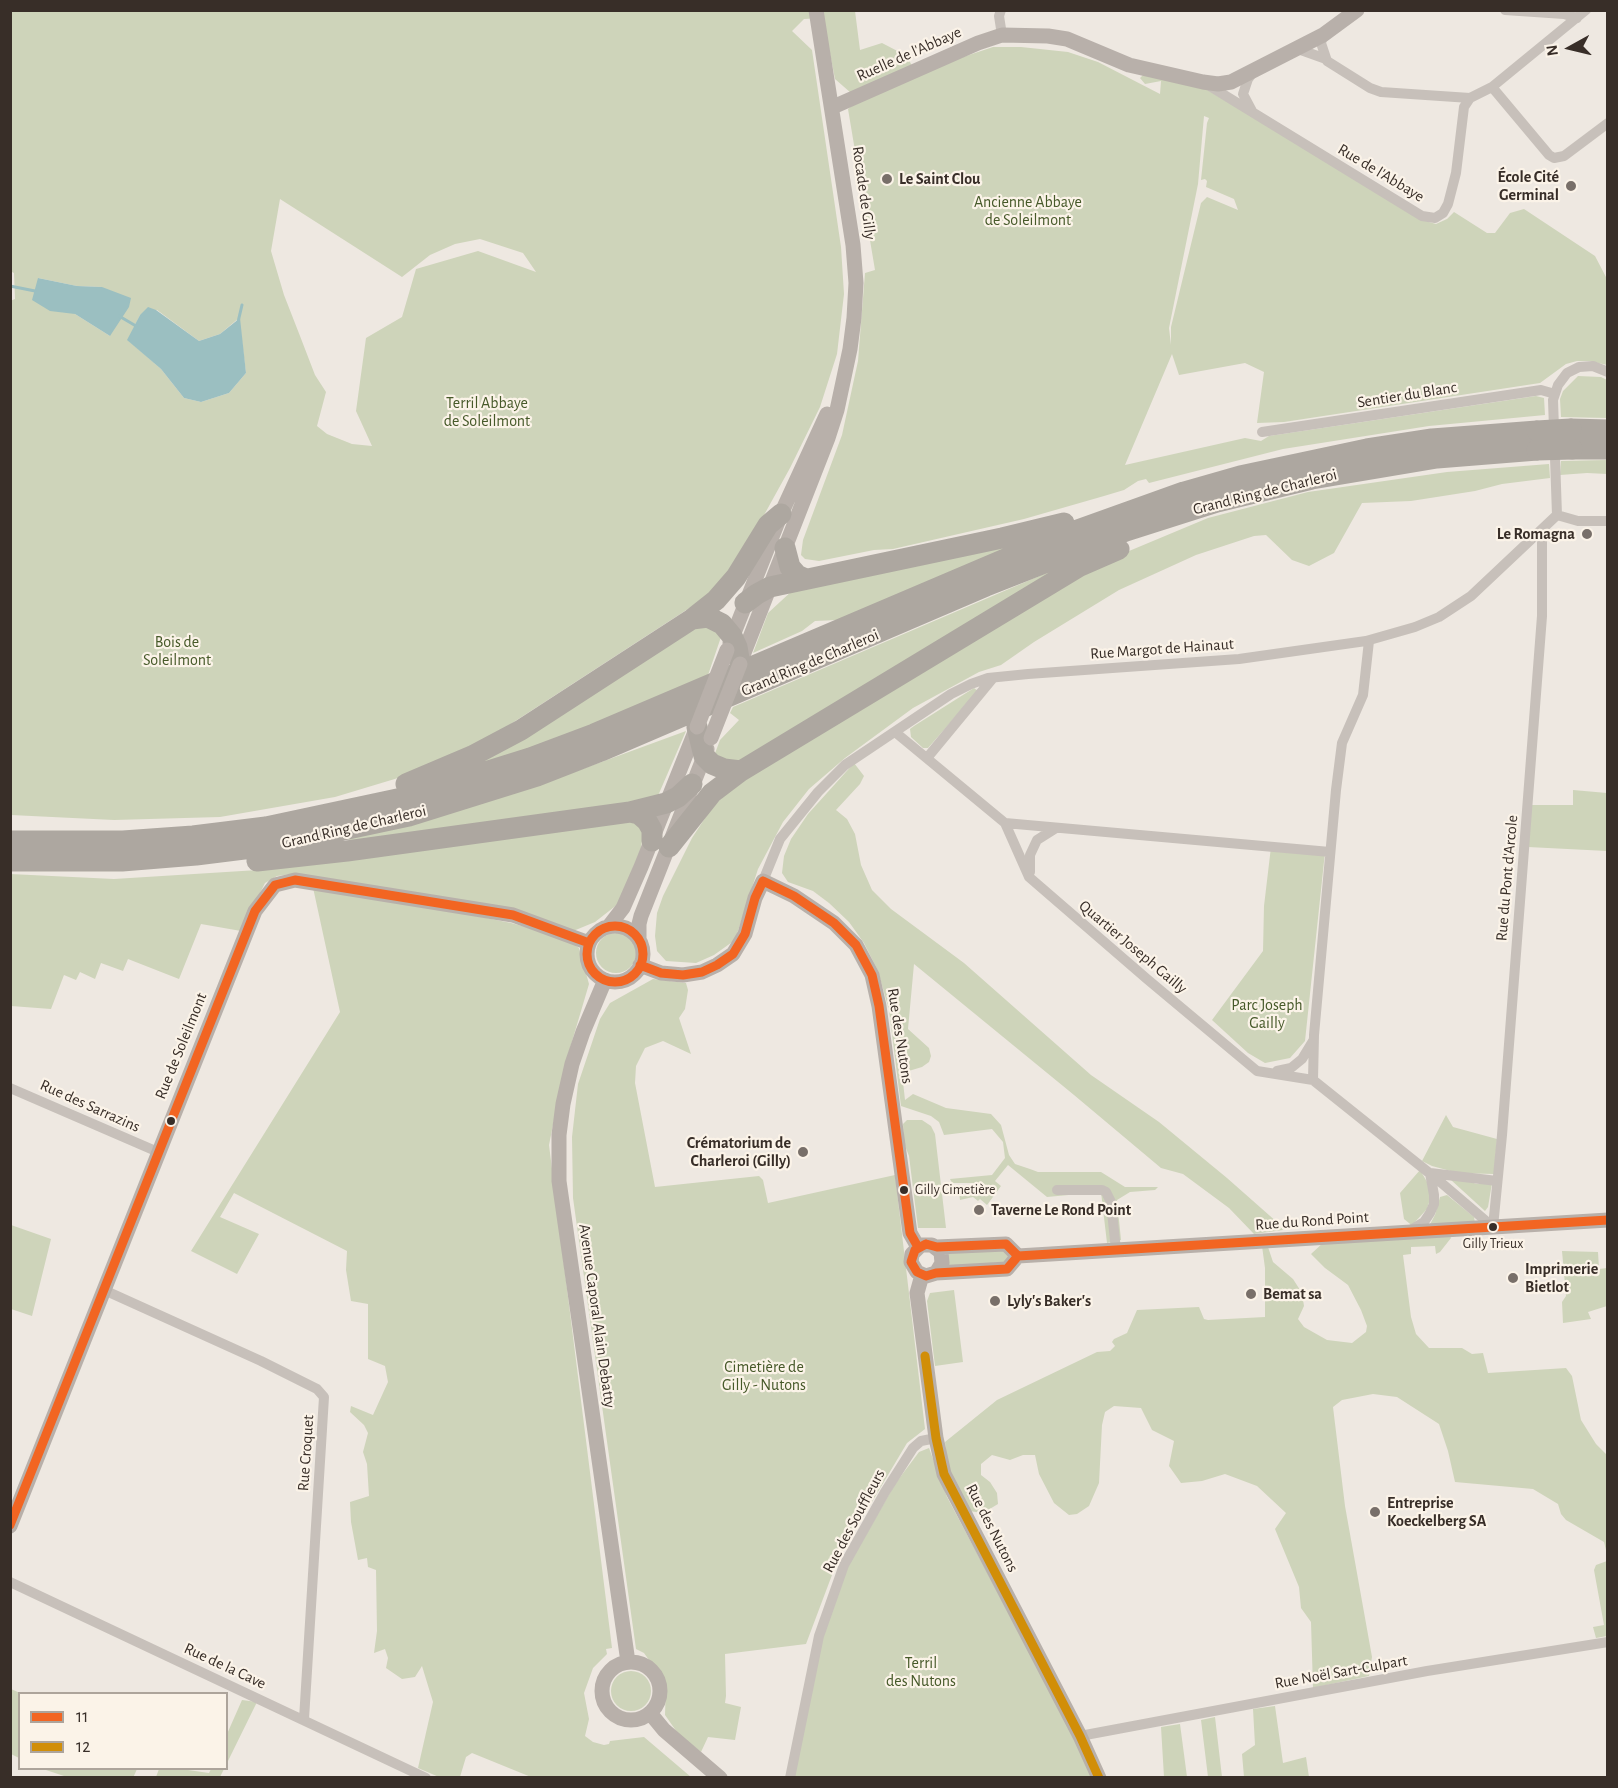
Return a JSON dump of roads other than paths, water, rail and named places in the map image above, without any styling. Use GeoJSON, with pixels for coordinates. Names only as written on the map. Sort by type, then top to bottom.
{"type":"FeatureCollection","features":[{"type":"Feature","properties":{"kind":"highway","name":"Grand Ring de Charleroi"},"geometry":{"type":"LineString","coordinates":[[10,842],[123,841],[193,836],[266,827],[402,798],[470,778],[594,734],[977,570],[1112,516],[1195,489],[1306,461],[1432,439],[1571,439],[1608,430]]}},
{"type":"Feature","properties":{"kind":"highway","name":"Grand Ring de Charleroi"},"geometry":{"type":"LineString","coordinates":[[1571,439],[1608,449]]}},
{"type":"Feature","properties":{"kind":"highway","name":"Grand Ring de Charleroi"},"geometry":{"type":"LineString","coordinates":[[10,861],[122,861],[196,855],[268,846],[409,816],[537,776],[670,723],[986,586],[1126,531],[1217,502],[1312,479],[1537,440]]}},
{"type":"Feature","properties":{"kind":"highway"},"geometry":{"type":"LineString","coordinates":[[630,812],[639,814],[647,821],[661,844],[712,793],[741,771],[1080,566],[1217,502]]}},
{"type":"Feature","properties":{"kind":"highway"},"geometry":{"type":"LineString","coordinates":[[335,814],[355,800],[424,777],[482,751],[521,730],[692,620],[716,600],[768,525],[781,514]]}},
{"type":"Feature","properties":{"kind":"highway"},"geometry":{"type":"LineString","coordinates":[[745,603],[770,587],[1002,538],[1085,517],[1112,516]]}},
{"type":"Feature","properties":{"kind":"highway"},"geometry":{"type":"LineString","coordinates":[[785,548],[790,567],[797,576],[806,579]]}},
{"type":"Feature","properties":{"kind":"highway"},"geometry":{"type":"LineString","coordinates":[[692,620],[708,617],[722,624],[737,648]]}},
{"type":"Feature","properties":{"kind":"highway"},"geometry":{"type":"LineString","coordinates":[[700,743],[712,764],[724,769],[741,771]]}},
{"type":"Feature","properties":{"kind":"highway"},"geometry":{"type":"LineString","coordinates":[[51,862],[87,870],[123,871],[196,867],[347,851],[630,812],[666,803],[678,797],[692,784]]}},
{"type":"Feature","properties":{"kind":"street","name":"Rocade de Gilly"},"geometry":{"type":"LineString","coordinates":[[816,10],[852,233],[856,283],[854,318],[843,381]]}},
{"type":"Feature","properties":{"kind":"street"},"geometry":{"type":"LineString","coordinates":[[1001,10],[999,16],[1002,35],[1048,36],[1067,39],[1129,65],[1218,84],[1231,82],[1298,49],[1323,35],[1357,10]]}},
{"type":"Feature","properties":{"kind":"street"},"geometry":{"type":"LineString","coordinates":[[1505,10],[1581,14]]}},
{"type":"Feature","properties":{"kind":"street"},"geometry":{"type":"LineString","coordinates":[[1298,49],[1326,59],[1370,88],[1381,92],[1470,98],[1492,87],[1581,14]]}},
{"type":"Feature","properties":{"kind":"street","name":"Ruelle de l'Abbaye"},"geometry":{"type":"LineString","coordinates":[[832,107],[978,43],[1002,35]]}},
{"type":"Feature","properties":{"kind":"street"},"geometry":{"type":"LineString","coordinates":[[1323,35],[1321,44],[1326,59]]}},
{"type":"Feature","properties":{"kind":"street"},"geometry":{"type":"LineString","coordinates":[[1254,71],[1248,79],[1243,94],[1254,114]]}},
{"type":"Feature","properties":{"kind":"street","name":"Rue de l'Abbaye"},"geometry":{"type":"LineString","coordinates":[[1203,82],[1422,216],[1435,218],[1443,213],[1448,204],[1456,172],[1464,107],[1470,98]]}},
{"type":"Feature","properties":{"kind":"street"},"geometry":{"type":"LineString","coordinates":[[1492,87],[1554,158],[1564,156],[1608,123]]}},
{"type":"Feature","properties":{"kind":"street"},"geometry":{"type":"LineString","coordinates":[[1608,372],[1602,368],[1586,366],[1572,369],[1561,379],[1553,400],[1557,515],[1578,521],[1608,521]]}},
{"type":"Feature","properties":{"kind":"street"},"geometry":{"type":"LineString","coordinates":[[737,648],[745,603],[781,514],[843,381]]}},
{"type":"Feature","properties":{"kind":"street"},"geometry":{"type":"LineString","coordinates":[[700,743],[692,784],[661,844],[623,908],[609,926],[597,932],[589,944],[587,954],[589,965],[604,980],[621,981],[636,972],[640,965],[643,957],[639,940],[639,924],[661,844],[666,803],[700,743],[737,648],[770,587],[828,438],[843,381]]}},
{"type":"Feature","properties":{"kind":"street","name":"Sentier du Blanc"},"geometry":{"type":"LineString","coordinates":[[1262,432],[1541,390],[1555,394]]}},
{"type":"Feature","properties":{"kind":"street","name":"Rue Margot de Hainaut"},"geometry":{"type":"LineString","coordinates":[[763,881],[780,839],[818,792],[845,765],[951,694],[971,684],[993,678],[1307,651],[1369,640],[1415,627],[1439,617],[1471,596],[1557,515]]}},
{"type":"Feature","properties":{"kind":"street","name":"Rue du Pont d'Arcole"},"geometry":{"type":"LineString","coordinates":[[1493,1227],[1542,627],[1542,530]]}},
{"type":"Feature","properties":{"kind":"street"},"geometry":{"type":"LineString","coordinates":[[1313,1080],[1314,1035],[1342,743],[1361,703],[1369,640]]}},
{"type":"Feature","properties":{"kind":"street"},"geometry":{"type":"LineString","coordinates":[[927,758],[993,678]]}},
{"type":"Feature","properties":{"kind":"street","name":"Quartier Joseph Gailly"},"geometry":{"type":"LineString","coordinates":[[895,732],[1005,823],[1032,880],[1257,1071],[1313,1080],[1430,1173],[1493,1227]]}},
{"type":"Feature","properties":{"kind":"street"},"geometry":{"type":"LineString","coordinates":[[1005,823],[1330,852]]}},
{"type":"Feature","properties":{"kind":"street"},"geometry":{"type":"LineString","coordinates":[[1032,880],[1029,864],[1033,847],[1041,836],[1056,828]]}},
{"type":"Feature","properties":{"kind":"street","name":"Rue de Soleilmont"},"geometry":{"type":"LineString","coordinates":[[10,1526],[255,911],[275,885],[295,880],[513,915],[589,944]]}},
{"type":"Feature","properties":{"kind":"street"},"geometry":{"type":"LineString","coordinates":[[640,965],[661,972],[683,975],[702,972],[717,965],[733,954],[745,934],[755,898],[763,881]]}},
{"type":"Feature","properties":{"kind":"street","name":"Rue des Nutons"},"geometry":{"type":"LineString","coordinates":[[763,881],[794,896],[834,923],[856,945],[872,975],[879,1006],[910,1233],[918,1247]]}},
{"type":"Feature","properties":{"kind":"street"},"geometry":{"type":"LineString","coordinates":[[609,926],[621,926],[631,931],[639,940]]}},
{"type":"Feature","properties":{"kind":"street","name":"Avenue Caporal Alain Debatty"},"geometry":{"type":"LineString","coordinates":[[604,980],[572,1064],[563,1104],[559,1135],[559,1181],[628,1662]]}},
{"type":"Feature","properties":{"kind":"street"},"geometry":{"type":"LineString","coordinates":[[1267,1072],[1282,1071],[1302,1059],[1308,1052],[1314,1035]]}},
{"type":"Feature","properties":{"kind":"street","name":"Rue des Sarrazins"},"geometry":{"type":"LineString","coordinates":[[10,1089],[158,1152]]}},
{"type":"Feature","properties":{"kind":"street"},"geometry":{"type":"LineString","coordinates":[[1402,1233],[1424,1222],[1430,1213],[1434,1195],[1430,1173],[1497,1181]]}},
{"type":"Feature","properties":{"kind":"street"},"geometry":{"type":"LineString","coordinates":[[1057,1190],[1102,1190],[1106,1192],[1111,1202],[1116,1250]]}},
{"type":"Feature","properties":{"kind":"street","name":"Rue du Rond Point"},"geometry":{"type":"LineString","coordinates":[[929,1274],[1007,1269],[1018,1256],[1608,1220]]}},
{"type":"Feature","properties":{"kind":"street"},"geometry":{"type":"LineString","coordinates":[[926,1244],[937,1248],[941,1252],[942,1263],[929,1274],[917,1272],[911,1263],[912,1254],[918,1247],[926,1244]]}},
{"type":"Feature","properties":{"kind":"street","name":"Rue du Rond Point"},"geometry":{"type":"LineString","coordinates":[[937,1248],[1006,1244],[1018,1256]]}},
{"type":"Feature","properties":{"kind":"street","name":"Rue des Nutons"},"geometry":{"type":"LineString","coordinates":[[929,1274],[917,1293],[936,1438],[944,1474],[1100,1778]]}},
{"type":"Feature","properties":{"kind":"street","name":"Rue Croquet"},"geometry":{"type":"LineString","coordinates":[[104,1290],[317,1389],[324,1397],[304,1719]]}},
{"type":"Feature","properties":{"kind":"street","name":"Rue des Souffleurs"},"geometry":{"type":"LineString","coordinates":[[790,1778],[819,1636],[844,1565],[885,1491],[913,1448],[921,1442],[936,1438]]}},
{"type":"Feature","properties":{"kind":"street","name":"Rue de la Cave"},"geometry":{"type":"LineString","coordinates":[[10,1582],[426,1778]]}},
{"type":"Feature","properties":{"kind":"street","name":"Rue Noël Sart-Culpart"},"geometry":{"type":"LineString","coordinates":[[1080,1736],[1427,1671],[1608,1642]]}},
{"type":"Feature","properties":{"kind":"street"},"geometry":{"type":"LineString","coordinates":[[628,1662],[646,1666],[653,1672],[660,1689],[656,1706],[650,1713],[641,1719],[622,1719],[606,1707],[602,1698],[602,1688],[611,1670],[628,1662]]}},
{"type":"Feature","properties":{"kind":"street"},"geometry":{"type":"LineString","coordinates":[[650,1713],[664,1730],[720,1778]]}},
{"type":"Feature","properties":{"kind":"water"},"geometry":{"type":"Polygon","coordinates":[[[38,278],[77,286],[102,287],[131,298],[129,307],[110,336],[75,314],[50,311],[32,300],[38,278]]]}},
{"type":"Feature","properties":{"kind":"water"},"geometry":{"type":"Polygon","coordinates":[[[148,307],[156,310],[199,341],[220,334],[240,318],[246,373],[229,393],[201,402],[184,398],[161,369],[127,340],[140,315],[148,307]]]}},
{"type":"Feature","properties":{"kind":"waterway"},"geometry":{"type":"LineString","coordinates":[[10,286],[35,291]]}},
{"type":"Feature","properties":{"kind":"waterway"},"geometry":{"type":"LineString","coordinates":[[238,322],[242,305]]}},
{"type":"Feature","properties":{"kind":"waterway"},"geometry":{"type":"LineString","coordinates":[[119,316],[136,326]]}},
{"type":"Feature","properties":{"kind":"place","name":"Le Saint Clou"},"geometry":{"type":"Point","coordinates":[887,179]}},
{"type":"Feature","properties":{"kind":"place","name":"École Cité Germinal"},"geometry":{"type":"Point","coordinates":[1571,186]}},
{"type":"Feature","properties":{"kind":"place","name":"Le Romagna"},"geometry":{"type":"Point","coordinates":[1587,534]}},
{"type":"Feature","properties":{"kind":"place","name":"Crématorium de Charleroi (Gilly)"},"geometry":{"type":"Point","coordinates":[803,1152]}},
{"type":"Feature","properties":{"kind":"place","name":"Gilly Cimetière"},"geometry":{"type":"Point","coordinates":[904,1190]}},
{"type":"Feature","properties":{"kind":"place","name":"Taverne Le Rond Point"},"geometry":{"type":"Point","coordinates":[979,1210]}},
{"type":"Feature","properties":{"kind":"place","name":"Gilly Trieux"},"geometry":{"type":"Point","coordinates":[1493,1227]}},
{"type":"Feature","properties":{"kind":"place","name":"Imprimerie Bietlot"},"geometry":{"type":"Point","coordinates":[1513,1278]}},
{"type":"Feature","properties":{"kind":"place","name":"Bemat sa"},"geometry":{"type":"Point","coordinates":[1251,1294]}},
{"type":"Feature","properties":{"kind":"place","name":"Lyly's Baker's"},"geometry":{"type":"Point","coordinates":[995,1301]}},
{"type":"Feature","properties":{"kind":"place","name":"Entreprise Koeckelberg SA"},"geometry":{"type":"Point","coordinates":[1375,1512]}},
{"type":"Feature","properties":{"kind":"park label","name":"Ancienne Abbaye de Soleilmont"},"geometry":{"type":"Point","coordinates":[1028,211]}},
{"type":"Feature","properties":{"kind":"park label","name":"Terril Abbaye de Soleilmont"},"geometry":{"type":"Point","coordinates":[487,412]}},
{"type":"Feature","properties":{"kind":"park label","name":"Bois de Soleilmont"},"geometry":{"type":"Point","coordinates":[177,651]}},
{"type":"Feature","properties":{"kind":"park label","name":"Parc Joseph Gailly"},"geometry":{"type":"Point","coordinates":[1267,1014]}},
{"type":"Feature","properties":{"kind":"park label","name":"Cimetière de Gilly - Nutons"},"geometry":{"type":"Point","coordinates":[764,1376]}},
{"type":"Feature","properties":{"kind":"park label","name":"Terril des Nutons"},"geometry":{"type":"Point","coordinates":[921,1672]}}]}
